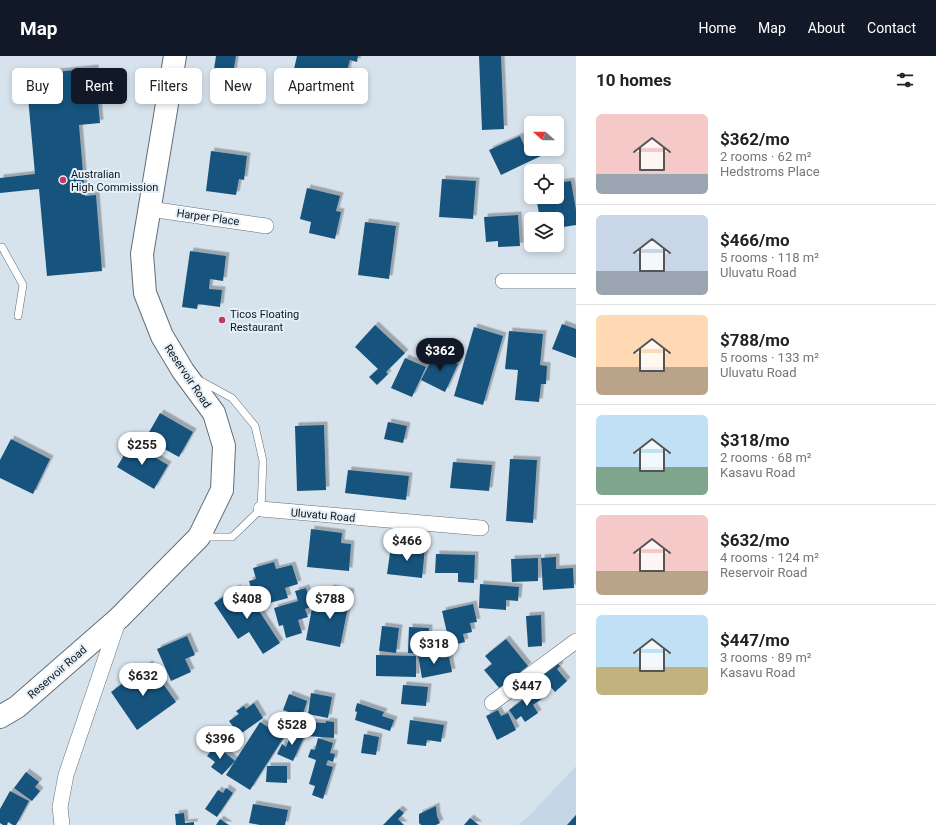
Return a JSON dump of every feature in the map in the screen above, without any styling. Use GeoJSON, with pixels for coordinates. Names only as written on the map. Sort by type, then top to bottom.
{"type":"FeatureCollection","features":[{"type":"Feature","properties":{"kind":"highway","name":"Reservoir Road"},"geometry":{"type":"LineString","coordinates":[[0,717],[18,707],[119,618],[200,537],[222,490],[224,446],[214,413],[183,371],[162,336],[145,293],[142,254],[173,59]]}},
{"type":"Feature","properties":{"kind":"street","name":"Harper Place"},"geometry":{"type":"LineString","coordinates":[[150,209],[266,226]]}},
{"type":"Feature","properties":{"kind":"street"},"geometry":{"type":"LineString","coordinates":[[503,281],[576,281]]}},
{"type":"Feature","properties":{"kind":"street","name":"Uluvatu Road"},"geometry":{"type":"LineString","coordinates":[[261,509],[480,528]]}},
{"type":"Feature","properties":{"kind":"street"},"geometry":{"type":"LineString","coordinates":[[62,825],[60,807],[66,775],[119,618]]}},
{"type":"Feature","properties":{"kind":"street"},"geometry":{"type":"LineString","coordinates":[[492,703],[576,641]]}},
{"type":"Feature","properties":{"kind":"lane"},"geometry":{"type":"LineString","coordinates":[[0,247],[2,247],[24,285],[18,316]]}},
{"type":"Feature","properties":{"kind":"lane"},"geometry":{"type":"LineString","coordinates":[[183,371],[232,398],[255,426],[263,461],[261,509],[232,537],[200,537]]}},
{"type":"Feature","properties":{"kind":"shaded area"},"geometry":{"type":"Polygon","coordinates":[[[576,766],[576,825],[518,825],[528,817],[576,766]]]}},
{"type":"Feature","properties":{"kind":"building"},"geometry":{"type":"Polygon","coordinates":[[[216,56],[236,56],[234,68],[214,68],[216,56]]]}},
{"type":"Feature","properties":{"kind":"building"},"geometry":{"type":"Polygon","coordinates":[[[297,56],[358,56],[357,62],[350,60],[348,68],[294,68],[297,56]]]}},
{"type":"Feature","properties":{"kind":"building"},"geometry":{"type":"Polygon","coordinates":[[[479,56],[501,56],[504,129],[482,130],[479,56]]]}},
{"type":"Feature","properties":{"kind":"building"},"geometry":{"type":"Polygon","coordinates":[[[71,70],[71,104],[98,104],[100,123],[79,125],[85,196],[96,195],[102,271],[47,276],[39,189],[0,193],[0,178],[35,174],[29,104],[63,104],[63,71],[71,70]]]}},
{"type":"Feature","properties":{"kind":"building"},"geometry":{"type":"Polygon","coordinates":[[[520,136],[524,145],[524,156],[541,156],[501,175],[489,150],[520,136]]]}},
{"type":"Feature","properties":{"kind":"building"},"geometry":{"type":"Polygon","coordinates":[[[211,151],[247,156],[244,180],[239,179],[236,195],[206,191],[211,151]]]}},
{"type":"Feature","properties":{"kind":"building"},"geometry":{"type":"Polygon","coordinates":[[[442,179],[476,181],[473,219],[439,217],[442,179]]]}},
{"type":"Feature","properties":{"kind":"building"},"geometry":{"type":"Polygon","coordinates":[[[571,181],[576,210],[576,225],[564,227],[564,212],[539,212],[537,204],[564,204],[564,182],[571,181]]]}},
{"type":"Feature","properties":{"kind":"building"},"geometry":{"type":"Polygon","coordinates":[[[307,188],[340,196],[336,211],[341,212],[335,239],[309,233],[311,222],[300,219],[307,188]]]}},
{"type":"Feature","properties":{"kind":"building"},"geometry":{"type":"Polygon","coordinates":[[[518,215],[520,246],[498,247],[498,241],[486,242],[484,217],[518,215]]]}},
{"type":"Feature","properties":{"kind":"building"},"geometry":{"type":"Polygon","coordinates":[[[365,222],[396,226],[389,279],[358,275],[365,222]]]}},
{"type":"Feature","properties":{"kind":"building"},"geometry":{"type":"Polygon","coordinates":[[[190,251],[226,256],[223,281],[210,279],[209,289],[222,290],[220,307],[198,304],[197,309],[182,307],[190,251]]]}},
{"type":"Feature","properties":{"kind":"building"},"geometry":{"type":"Polygon","coordinates":[[[562,324],[576,329],[576,358],[552,349],[562,324]]]}},
{"type":"Feature","properties":{"kind":"building"},"geometry":{"type":"Polygon","coordinates":[[[375,325],[405,353],[386,372],[388,374],[377,385],[369,377],[378,369],[355,347],[375,325]]]}},
{"type":"Feature","properties":{"kind":"building"},"geometry":{"type":"Polygon","coordinates":[[[474,327],[503,336],[483,405],[454,396],[474,327]]]}},
{"type":"Feature","properties":{"kind":"building"},"geometry":{"type":"Polygon","coordinates":[[[509,331],[543,334],[540,365],[547,366],[546,384],[541,384],[539,402],[515,400],[518,370],[505,369],[509,331]]]}},
{"type":"Feature","properties":{"kind":"building"},"geometry":{"type":"Polygon","coordinates":[[[435,353],[458,364],[445,392],[421,380],[435,353]]]}},
{"type":"Feature","properties":{"kind":"building"},"geometry":{"type":"Polygon","coordinates":[[[405,358],[426,367],[412,397],[391,388],[405,358]]]}},
{"type":"Feature","properties":{"kind":"building"},"geometry":{"type":"Polygon","coordinates":[[[160,413],[193,432],[179,457],[157,445],[159,441],[148,434],[160,413]]]}},
{"type":"Feature","properties":{"kind":"building"},"geometry":{"type":"Polygon","coordinates":[[[388,422],[407,426],[403,443],[384,439],[388,422]]]}},
{"type":"Feature","properties":{"kind":"building"},"geometry":{"type":"Polygon","coordinates":[[[324,425],[326,490],[297,491],[295,426],[324,425]]]}},
{"type":"Feature","properties":{"kind":"building"},"geometry":{"type":"Polygon","coordinates":[[[11,439],[50,459],[33,494],[0,478],[0,460],[11,439]]]}},
{"type":"Feature","properties":{"kind":"building"},"geometry":{"type":"Polygon","coordinates":[[[131,443],[168,465],[154,489],[117,467],[131,443]]]}},
{"type":"Feature","properties":{"kind":"building"},"geometry":{"type":"Polygon","coordinates":[[[510,459],[537,460],[533,523],[506,521],[510,459]]]}},
{"type":"Feature","properties":{"kind":"building"},"geometry":{"type":"Polygon","coordinates":[[[453,462],[492,465],[489,491],[450,488],[453,462]]]}},
{"type":"Feature","properties":{"kind":"building"},"geometry":{"type":"Polygon","coordinates":[[[348,470],[409,476],[406,500],[345,493],[348,470]]]}},
{"type":"Feature","properties":{"kind":"building"},"geometry":{"type":"Polygon","coordinates":[[[311,529],[342,533],[341,543],[351,544],[349,571],[307,567],[311,529]]]}},
{"type":"Feature","properties":{"kind":"building"},"geometry":{"type":"Polygon","coordinates":[[[402,545],[425,548],[422,578],[387,574],[390,553],[401,555],[402,545]]]}},
{"type":"Feature","properties":{"kind":"building"},"geometry":{"type":"Polygon","coordinates":[[[436,554],[475,555],[474,583],[458,582],[458,573],[435,573],[436,554]]]}},
{"type":"Feature","properties":{"kind":"building"},"geometry":{"type":"Polygon","coordinates":[[[556,557],[556,569],[573,568],[574,588],[543,590],[541,558],[556,557]]]}},
{"type":"Feature","properties":{"kind":"building"},"geometry":{"type":"Polygon","coordinates":[[[538,558],[538,581],[512,582],[511,559],[538,558]]]}},
{"type":"Feature","properties":{"kind":"building"},"geometry":{"type":"Polygon","coordinates":[[[274,562],[276,569],[292,565],[298,584],[285,588],[288,598],[262,605],[260,597],[254,598],[249,581],[256,579],[253,568],[274,562]]]}},
{"type":"Feature","properties":{"kind":"building"},"geometry":{"type":"Polygon","coordinates":[[[480,584],[519,587],[518,601],[506,600],[506,610],[479,608],[480,584]]]}},
{"type":"Feature","properties":{"kind":"building"},"geometry":{"type":"Polygon","coordinates":[[[237,588],[245,600],[250,597],[280,643],[263,654],[249,632],[238,639],[214,603],[237,588]]]}},
{"type":"Feature","properties":{"kind":"building"},"geometry":{"type":"Polygon","coordinates":[[[306,588],[311,607],[305,609],[308,617],[298,620],[302,633],[286,638],[283,625],[279,626],[274,608],[298,601],[295,591],[306,588]]]}},
{"type":"Feature","properties":{"kind":"building"},"geometry":{"type":"Polygon","coordinates":[[[330,588],[351,592],[340,647],[306,640],[312,608],[325,611],[330,588]]]}},
{"type":"Feature","properties":{"kind":"building"},"geometry":{"type":"Polygon","coordinates":[[[473,604],[477,622],[470,623],[472,632],[463,634],[465,642],[450,646],[442,611],[473,604]]]}},
{"type":"Feature","properties":{"kind":"building"},"geometry":{"type":"Polygon","coordinates":[[[541,615],[542,646],[528,647],[526,616],[541,615]]]}},
{"type":"Feature","properties":{"kind":"building"},"geometry":{"type":"Polygon","coordinates":[[[382,626],[399,628],[396,653],[379,651],[382,626]]]}},
{"type":"Feature","properties":{"kind":"building"},"geometry":{"type":"Polygon","coordinates":[[[409,627],[429,628],[428,651],[423,651],[423,653],[408,653],[409,627]]]}},
{"type":"Feature","properties":{"kind":"building"},"geometry":{"type":"Polygon","coordinates":[[[187,636],[195,655],[185,659],[191,672],[171,681],[157,649],[187,636]]]}},
{"type":"Feature","properties":{"kind":"building"},"geometry":{"type":"Polygon","coordinates":[[[506,639],[528,666],[500,689],[484,670],[492,664],[485,656],[506,639]]]}},
{"type":"Feature","properties":{"kind":"building"},"geometry":{"type":"Polygon","coordinates":[[[440,651],[441,658],[449,657],[452,672],[422,678],[418,655],[440,651]]]}},
{"type":"Feature","properties":{"kind":"building"},"geometry":{"type":"Polygon","coordinates":[[[376,655],[416,656],[416,677],[376,676],[376,655]]]}},
{"type":"Feature","properties":{"kind":"building"},"geometry":{"type":"Polygon","coordinates":[[[553,658],[560,666],[557,669],[567,681],[555,692],[550,686],[543,692],[530,678],[553,658]]]}},
{"type":"Feature","properties":{"kind":"building"},"geometry":{"type":"Polygon","coordinates":[[[149,664],[176,702],[137,730],[111,692],[149,664]]]}},
{"type":"Feature","properties":{"kind":"building"},"geometry":{"type":"Polygon","coordinates":[[[403,685],[428,687],[426,706],[401,704],[403,685]]]}},
{"type":"Feature","properties":{"kind":"building"},"geometry":{"type":"Polygon","coordinates":[[[537,689],[543,698],[533,705],[538,713],[525,722],[521,716],[516,720],[509,710],[537,689]]]}},
{"type":"Feature","properties":{"kind":"building"},"geometry":{"type":"Polygon","coordinates":[[[311,693],[332,697],[328,718],[308,714],[311,693]]]}},
{"type":"Feature","properties":{"kind":"building"},"geometry":{"type":"Polygon","coordinates":[[[289,694],[307,701],[302,717],[283,710],[289,694]]]}},
{"type":"Feature","properties":{"kind":"building"},"geometry":{"type":"Polygon","coordinates":[[[254,703],[263,718],[239,735],[229,721],[239,714],[236,711],[244,706],[246,709],[254,703]]]}},
{"type":"Feature","properties":{"kind":"building"},"geometry":{"type":"Polygon","coordinates":[[[357,703],[384,712],[382,716],[394,720],[390,731],[355,720],[357,703]]]}},
{"type":"Feature","properties":{"kind":"building"},"geometry":{"type":"Polygon","coordinates":[[[498,710],[501,716],[508,713],[516,730],[497,740],[486,716],[498,710]]]}},
{"type":"Feature","properties":{"kind":"building"},"geometry":{"type":"Polygon","coordinates":[[[410,720],[444,725],[441,742],[427,740],[426,746],[407,744],[410,720]]]}},
{"type":"Feature","properties":{"kind":"building"},"geometry":{"type":"Polygon","coordinates":[[[326,721],[334,722],[334,738],[307,736],[308,722],[326,723],[326,721]]]}},
{"type":"Feature","properties":{"kind":"building"},"geometry":{"type":"Polygon","coordinates":[[[260,722],[284,737],[250,790],[226,775],[260,722]]]}},
{"type":"Feature","properties":{"kind":"building"},"geometry":{"type":"Polygon","coordinates":[[[293,730],[305,735],[293,761],[277,754],[282,744],[286,747],[293,730]]]}},
{"type":"Feature","properties":{"kind":"building"},"geometry":{"type":"Polygon","coordinates":[[[364,734],[379,737],[376,755],[361,753],[364,734]]]}},
{"type":"Feature","properties":{"kind":"building"},"geometry":{"type":"Polygon","coordinates":[[[318,738],[333,743],[330,753],[335,754],[333,762],[328,760],[326,765],[333,767],[323,799],[312,795],[315,786],[309,784],[316,760],[308,757],[311,749],[315,750],[318,738]]]}},
{"type":"Feature","properties":{"kind":"building"},"geometry":{"type":"Polygon","coordinates":[[[216,745],[235,761],[222,775],[211,767],[215,762],[207,756],[216,745]]]}},
{"type":"Feature","properties":{"kind":"building"},"geometry":{"type":"Polygon","coordinates":[[[267,766],[287,766],[287,783],[266,782],[267,766]]]}},
{"type":"Feature","properties":{"kind":"building"},"geometry":{"type":"Polygon","coordinates":[[[26,772],[39,782],[35,787],[40,791],[32,801],[14,788],[26,772]]]}},
{"type":"Feature","properties":{"kind":"building"},"geometry":{"type":"Polygon","coordinates":[[[226,788],[233,793],[217,817],[205,809],[218,790],[223,793],[226,788]]]}},
{"type":"Feature","properties":{"kind":"building"},"geometry":{"type":"Polygon","coordinates":[[[10,791],[29,801],[16,825],[8,822],[7,825],[3,825],[0,823],[0,809],[10,791]]]}},
{"type":"Feature","properties":{"kind":"building"},"geometry":{"type":"Polygon","coordinates":[[[253,804],[288,810],[285,825],[260,825],[249,823],[253,804]]]}},
{"type":"Feature","properties":{"kind":"building"},"geometry":{"type":"Polygon","coordinates":[[[436,806],[437,816],[440,823],[436,825],[421,825],[419,823],[419,814],[436,806]]]}},
{"type":"Feature","properties":{"kind":"building"},"geometry":{"type":"Polygon","coordinates":[[[399,809],[404,813],[398,819],[404,825],[383,825],[399,809]]]}},
{"type":"Feature","properties":{"kind":"building"},"geometry":{"type":"Polygon","coordinates":[[[184,813],[185,823],[194,822],[194,825],[176,825],[175,814],[184,813]]]}},
{"type":"Feature","properties":{"kind":"building"},"geometry":{"type":"Polygon","coordinates":[[[576,815],[576,825],[567,825],[576,815]]]}},
{"type":"Feature","properties":{"kind":"building"},"geometry":{"type":"Polygon","coordinates":[[[470,818],[479,825],[464,825],[470,818]]]}},
{"type":"Feature","properties":{"kind":"building"},"geometry":{"type":"Polygon","coordinates":[[[220,819],[229,825],[216,825],[220,819]]]}},
{"type":"Feature","properties":{"kind":"place","name":"Australian High Commission"},"geometry":{"type":"Point","coordinates":[63,180]}},
{"type":"Feature","properties":{"kind":"place","name":"Ticos Floating Restaurant"},"geometry":{"type":"Point","coordinates":[222,320]}}]}
